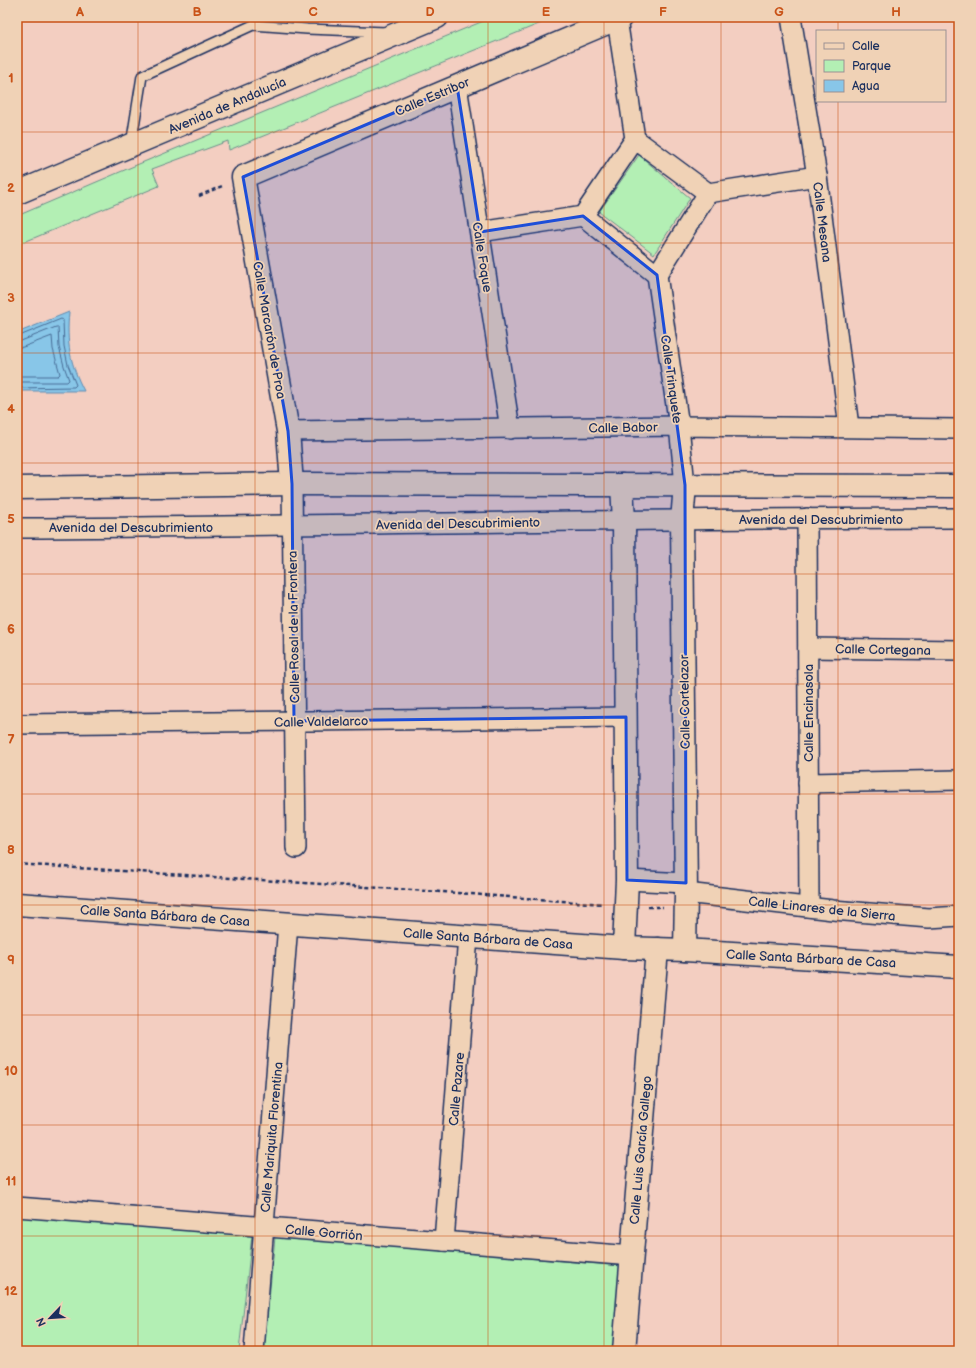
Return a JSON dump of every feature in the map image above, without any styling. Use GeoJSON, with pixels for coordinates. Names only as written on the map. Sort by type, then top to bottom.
{"type":"FeatureCollection","features":[{"type":"Feature","properties":{"kind":"main road","name":"Avenida de Andalucía"},"geometry":{"type":"LineString","coordinates":[[17,193],[437,17]]}},
{"type":"Feature","properties":{"kind":"main road","name":"Calle Estribor"},"geometry":{"type":"LineString","coordinates":[[244,176],[618,18]]}},
{"type":"Feature","properties":{"kind":"main road","name":"Calle Marcarón de Proa"},"geometry":{"type":"LineString","coordinates":[[244,176],[288,431],[292,484]]}},
{"type":"Feature","properties":{"kind":"main road"},"geometry":{"type":"LineString","coordinates":[[17,488],[292,484],[959,486]]}},
{"type":"Feature","properties":{"kind":"main road"},"geometry":{"type":"LineString","coordinates":[[622,485],[624,521],[627,880],[624,948]]}},
{"type":"Feature","properties":{"kind":"main road"},"geometry":{"type":"LineString","coordinates":[[682,521],[685,485]]}},
{"type":"Feature","properties":{"kind":"main road","name":"Calle Cortelazor"},"geometry":{"type":"LineString","coordinates":[[682,521],[686,895],[684,950]]}},
{"type":"Feature","properties":{"kind":"main road","name":"Calle Santa Bárbara de Casa"},"geometry":{"type":"LineString","coordinates":[[17,904],[624,948],[684,950],[959,966]]}},
{"type":"Feature","properties":{"kind":"main road","name":"Calle Luis García Gallego"},"geometry":{"type":"LineString","coordinates":[[624,1351],[657,949]]}},
{"type":"Feature","properties":{"kind":"street","name":"Calle Mesana"},"geometry":{"type":"LineString","coordinates":[[791,17],[817,176],[849,427]]}},
{"type":"Feature","properties":{"kind":"street"},"geometry":{"type":"LineString","coordinates":[[480,232],[583,216],[635,139],[618,18]]}},
{"type":"Feature","properties":{"kind":"street","name":"Calle Foque"},"geometry":{"type":"LineString","coordinates":[[457,86],[510,429]]}},
{"type":"Feature","properties":{"kind":"street"},"geometry":{"type":"LineString","coordinates":[[635,139],[708,193],[817,176]]}},
{"type":"Feature","properties":{"kind":"street"},"geometry":{"type":"LineString","coordinates":[[583,216],[657,275],[708,193]]}},
{"type":"Feature","properties":{"kind":"street","name":"Calle Trinquete"},"geometry":{"type":"LineString","coordinates":[[657,275],[679,426],[685,485]]}},
{"type":"Feature","properties":{"kind":"street","name":"Calle Babor"},"geometry":{"type":"LineString","coordinates":[[288,431],[679,426],[959,428]]}},
{"type":"Feature","properties":{"kind":"street"},"geometry":{"type":"LineString","coordinates":[[292,484],[292,526]]}},
{"type":"Feature","properties":{"kind":"street","name":"Avenida del Descubrimiento"},"geometry":{"type":"LineString","coordinates":[[17,528],[292,526],[807,518],[959,518]]}},
{"type":"Feature","properties":{"kind":"street","name":"Calle Encinasola"},"geometry":{"type":"LineString","coordinates":[[807,518],[809,907]]}},
{"type":"Feature","properties":{"kind":"street","name":"Calle Rosal de la Frontera"},"geometry":{"type":"LineString","coordinates":[[292,526],[296,848]]}},
{"type":"Feature","properties":{"kind":"street","name":"Calle Cortegana"},"geometry":{"type":"LineString","coordinates":[[808,648],[959,650]]}},
{"type":"Feature","properties":{"kind":"street","name":"Calle Valdelarco"},"geometry":{"type":"LineString","coordinates":[[17,724],[626,717]]}},
{"type":"Feature","properties":{"kind":"street"},"geometry":{"type":"LineString","coordinates":[[808,783],[959,780]]}},
{"type":"Feature","properties":{"kind":"street"},"geometry":{"type":"LineString","coordinates":[[627,880],[686,895]]}},
{"type":"Feature","properties":{"kind":"street","name":"Calle Linares de la Sierra"},"geometry":{"type":"LineString","coordinates":[[686,895],[929,918],[959,916]]}},
{"type":"Feature","properties":{"kind":"street","name":"Calle Mariquita Florentina"},"geometry":{"type":"LineString","coordinates":[[254,1351],[288,924]]}},
{"type":"Feature","properties":{"kind":"street","name":"Calle Pazare"},"geometry":{"type":"LineString","coordinates":[[444,1241],[468,937]]}},
{"type":"Feature","properties":{"kind":"street","name":"Calle Gorrión"},"geometry":{"type":"LineString","coordinates":[[17,1207],[632,1256]]}},
{"type":"Feature","properties":{"kind":"lane"},"geometry":{"type":"LineString","coordinates":[[131,146],[142,76],[253,25],[307,29],[399,32]]}},
{"type":"Feature","properties":{"kind":"path"},"geometry":{"type":"LineString","coordinates":[[17,864],[457,893],[626,906],[686,895]]}},
{"type":"Feature","properties":{"kind":"highlighted area"},"geometry":{"type":"Polygon","coordinates":[[[457,86],[480,232],[583,216],[657,275],[685,485],[686,883],[627,880],[626,717],[294,721],[292,484],[288,431],[243,177],[457,86]]]}},
{"type":"Feature","properties":{"kind":"green space"},"geometry":{"type":"Polygon","coordinates":[[[493,17],[556,17],[229,150],[228,141],[152,169],[159,186],[17,245],[17,216],[493,17]]]}},
{"type":"Feature","properties":{"kind":"green space"},"geometry":{"type":"Polygon","coordinates":[[[639,155],[690,198],[654,254],[599,212],[639,155]]]}},
{"type":"Feature","properties":{"kind":"green space"},"geometry":{"type":"Polygon","coordinates":[[[17,1216],[252,1235],[239,1351],[17,1351],[17,1216]]]}},
{"type":"Feature","properties":{"kind":"green space"},"geometry":{"type":"Polygon","coordinates":[[[275,1237],[622,1266],[614,1351],[264,1351],[275,1237]]]}},
{"type":"Feature","properties":{"kind":"water"},"geometry":{"type":"Polygon","coordinates":[[[69,312],[68,333],[70,353],[75,371],[84,391],[17,391],[17,333],[69,312]]]}}]}
